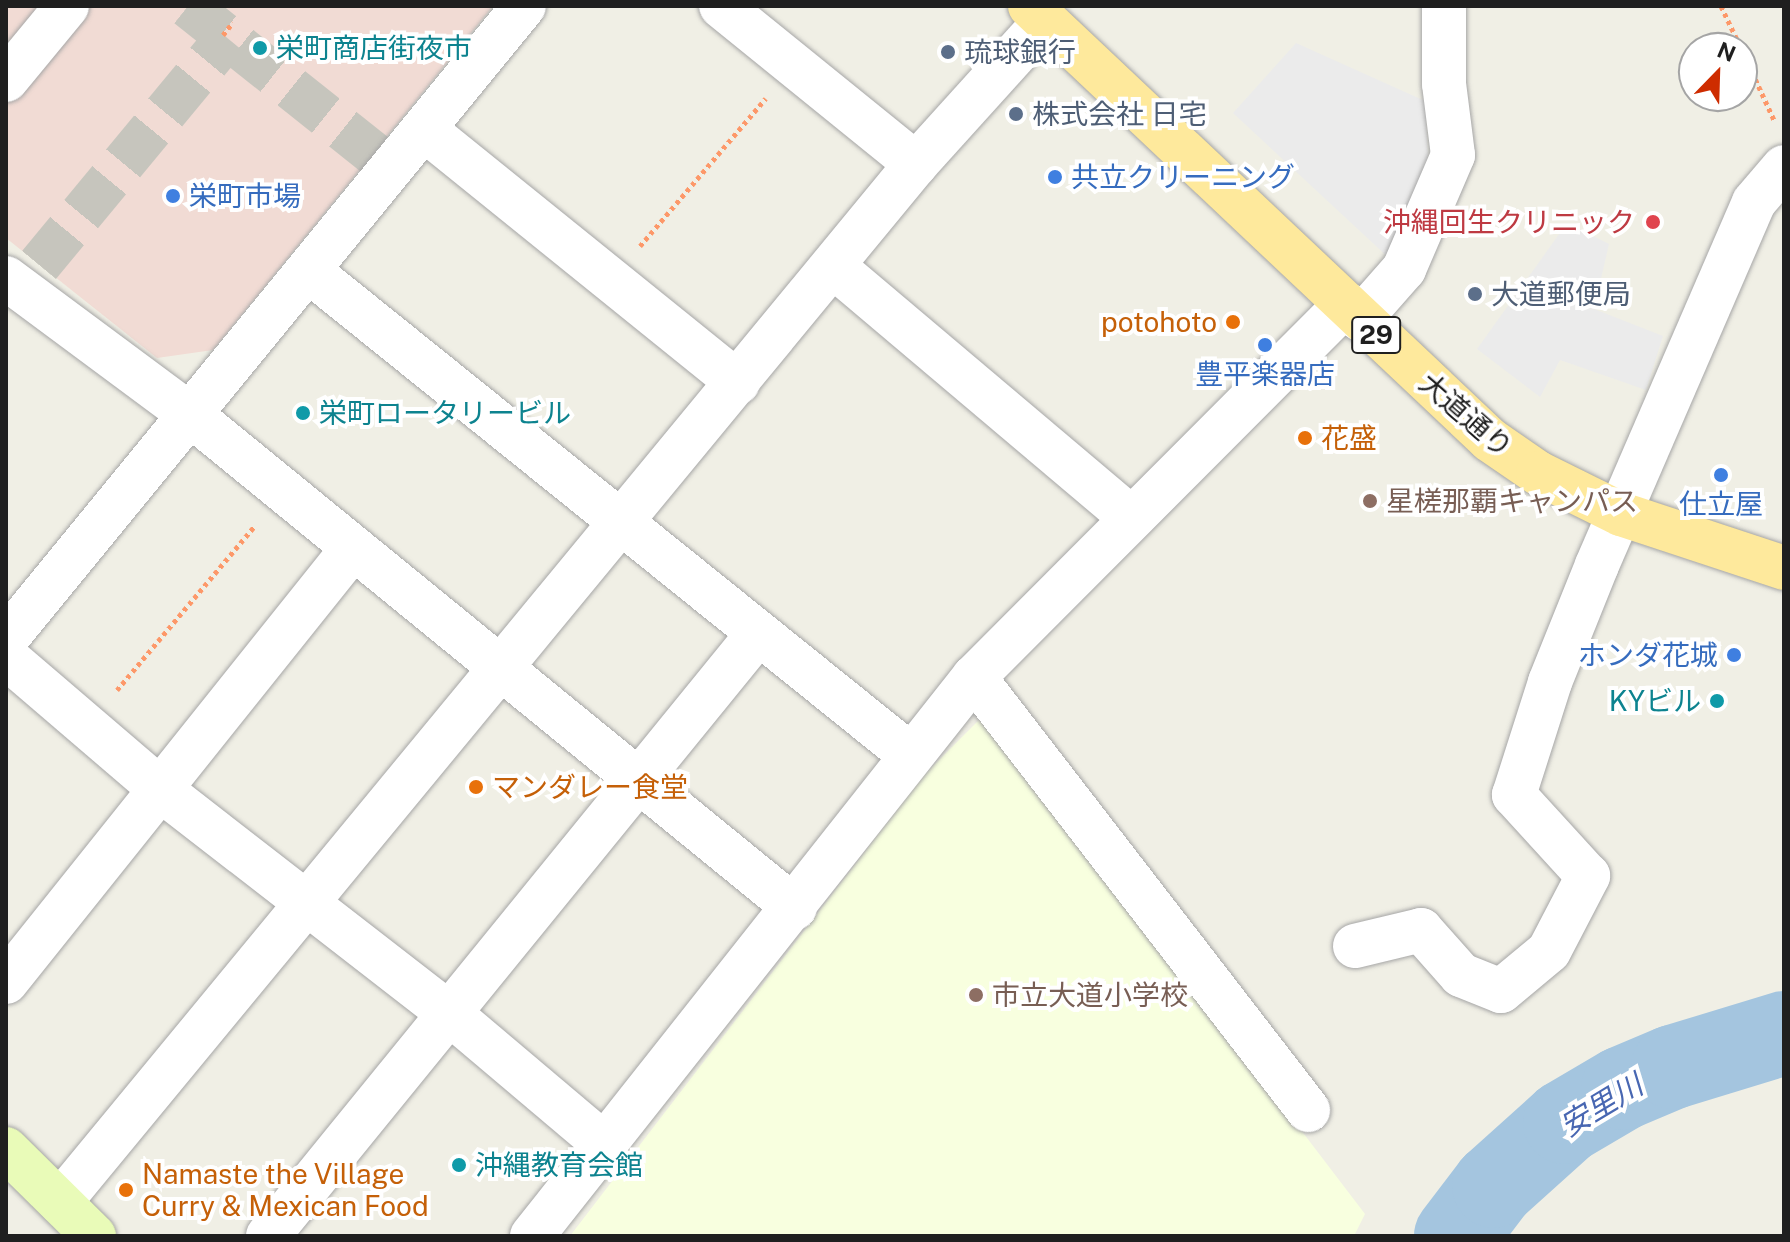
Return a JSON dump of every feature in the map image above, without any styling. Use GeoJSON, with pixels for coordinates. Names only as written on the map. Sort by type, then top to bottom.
{"type":"FeatureCollection","features":[{"type":"Feature","properties":{"kind":"main road","name":"大道通り"},"geometry":{"type":"LineString","coordinates":[[1038,13],[1490,440],[1538,473],[1621,514],[1784,568]]}},
{"type":"Feature","properties":{"kind":"street"},"geometry":{"type":"LineString","coordinates":[[6,80],[67,6]]}},
{"type":"Feature","properties":{"kind":"street"},"geometry":{"type":"LineString","coordinates":[[6,639],[309,271],[384,162],[425,130],[524,6]]}},
{"type":"Feature","properties":{"kind":"street"},"geometry":{"type":"LineString","coordinates":[[721,6],[916,164]]}},
{"type":"Feature","properties":{"kind":"street"},"geometry":{"type":"LineString","coordinates":[[532,1236],[795,908],[909,754],[974,677],[1130,517],[1404,269],[1453,155],[1444,84],[1444,6]]}},
{"type":"Feature","properties":{"kind":"street"},"geometry":{"type":"LineString","coordinates":[[60,1202],[501,672],[1038,13]]}},
{"type":"Feature","properties":{"kind":"street"},"geometry":{"type":"LineString","coordinates":[[425,130],[738,383]]}},
{"type":"Feature","properties":{"kind":"street"},"geometry":{"type":"LineString","coordinates":[[1355,946],[1421,930],[1461,975],[1501,991],[1549,951],[1588,876],[1514,795],[1550,682],[1754,202],[1781,148]]}},
{"type":"Feature","properties":{"kind":"street"},"geometry":{"type":"LineString","coordinates":[[833,266],[1130,517]]}},
{"type":"Feature","properties":{"kind":"street"},"geometry":{"type":"LineString","coordinates":[[309,271],[757,635],[909,754]]}},
{"type":"Feature","properties":{"kind":"street"},"geometry":{"type":"LineString","coordinates":[[18,285],[192,416],[501,672],[795,908]]}},
{"type":"Feature","properties":{"kind":"street"},"geometry":{"type":"LineString","coordinates":[[6,982],[353,548]]}},
{"type":"Feature","properties":{"kind":"street"},"geometry":{"type":"LineString","coordinates":[[268,1236],[757,635]]}},
{"type":"Feature","properties":{"kind":"street"},"geometry":{"type":"LineString","coordinates":[[6,657],[161,790],[449,1013],[604,1144]]}},
{"type":"Feature","properties":{"kind":"street"},"geometry":{"type":"LineString","coordinates":[[974,677],[1308,1110]]}},
{"type":"Feature","properties":{"kind":"street"},"geometry":{"type":"LineString","coordinates":[[6,1149],[94,1236]]}},
{"type":"Feature","properties":{"kind":"path"},"geometry":{"type":"LineString","coordinates":[[1721,6],[1734,32]]}},
{"type":"Feature","properties":{"kind":"path"},"geometry":{"type":"LineString","coordinates":[[223,35],[233,22]]}},
{"type":"Feature","properties":{"kind":"path"},"geometry":{"type":"LineString","coordinates":[[611,280],[794,65]]}},
{"type":"Feature","properties":{"kind":"path"},"geometry":{"type":"LineString","coordinates":[[1758,90],[1781,148]]}},
{"type":"Feature","properties":{"kind":"path"},"geometry":{"type":"LineString","coordinates":[[87,726],[283,492]]}},
{"type":"Feature","properties":{"kind":"shaded area","name":"栄町市場"},"geometry":{"type":"Polygon","coordinates":[[[6,6],[493,6],[213,350],[157,358],[6,238],[6,6]]]}},
{"type":"Feature","properties":{"kind":"shaded area"},"geometry":{"type":"Polygon","coordinates":[[[1296,43],[1425,101],[1428,157],[1390,259],[1233,113],[1296,43]]]}},
{"type":"Feature","properties":{"kind":"shaded area"},"geometry":{"type":"Polygon","coordinates":[[[1567,223],[1609,244],[1594,309],[1663,336],[1646,390],[1560,360],[1540,397],[1477,349],[1567,223]]]}},
{"type":"Feature","properties":{"kind":"shaded area","name":"市立大道小学校"},"geometry":{"type":"Polygon","coordinates":[[[984,715],[1365,1214],[1354,1236],[570,1236],[923,776],[984,715]]]}},
{"type":"Feature","properties":{"kind":"waterway","name":"安里川"},"geometry":{"type":"LineString","coordinates":[[1456,1236],[1494,1186],[1565,1122],[1623,1088],[1673,1067],[1784,1033]]}},
{"type":"Feature","properties":{"kind":"tunnel"},"geometry":{"type":"LineString","coordinates":[[188,6],[374,154]]}},
{"type":"Feature","properties":{"kind":"tunnel"},"geometry":{"type":"LineString","coordinates":[[39,265],[227,38]]}},
{"type":"Feature","properties":{"kind":"place","name":"栄町商店街夜市"},"geometry":{"type":"Point","coordinates":[260,48]}},
{"type":"Feature","properties":{"kind":"place","name":"琉球銀行"},"geometry":{"type":"Point","coordinates":[948,52]}},
{"type":"Feature","properties":{"kind":"place","name":"株式会社 日宅"},"geometry":{"type":"Point","coordinates":[1016,114]}},
{"type":"Feature","properties":{"kind":"place","name":"共立クリーニング"},"geometry":{"type":"Point","coordinates":[1055,177]}},
{"type":"Feature","properties":{"kind":"place","name":"栄町市場"},"geometry":{"type":"Point","coordinates":[173,196]}},
{"type":"Feature","properties":{"kind":"place","name":"沖縄回生クリニック"},"geometry":{"type":"Point","coordinates":[1653,222]}},
{"type":"Feature","properties":{"kind":"place","name":"大道郵便局"},"geometry":{"type":"Point","coordinates":[1475,294]}},
{"type":"Feature","properties":{"kind":"place","name":"potohoto"},"geometry":{"type":"Point","coordinates":[1233,322]}},
{"type":"Feature","properties":{"kind":"place","name":"豊平楽器店"},"geometry":{"type":"Point","coordinates":[1265,345]}},
{"type":"Feature","properties":{"kind":"place","name":"栄町ロータリービル"},"geometry":{"type":"Point","coordinates":[303,413]}},
{"type":"Feature","properties":{"kind":"place","name":"花盛"},"geometry":{"type":"Point","coordinates":[1305,438]}},
{"type":"Feature","properties":{"kind":"place","name":"仕立屋"},"geometry":{"type":"Point","coordinates":[1721,475]}},
{"type":"Feature","properties":{"kind":"place","name":"星槎那覇キャンパス"},"geometry":{"type":"Point","coordinates":[1370,501]}},
{"type":"Feature","properties":{"kind":"place","name":"ホンダ花城"},"geometry":{"type":"Point","coordinates":[1734,655]}},
{"type":"Feature","properties":{"kind":"place","name":"KYビル"},"geometry":{"type":"Point","coordinates":[1717,701]}},
{"type":"Feature","properties":{"kind":"place","name":"マンダレー食堂"},"geometry":{"type":"Point","coordinates":[476,787]}},
{"type":"Feature","properties":{"kind":"place","name":"市立大道小学校"},"geometry":{"type":"Point","coordinates":[976,995]}},
{"type":"Feature","properties":{"kind":"place","name":"沖縄教育会館"},"geometry":{"type":"Point","coordinates":[459,1165]}},
{"type":"Feature","properties":{"kind":"place","name":"Namaste the Village Curry & Mexican Food"},"geometry":{"type":"Point","coordinates":[126,1190]}}]}
